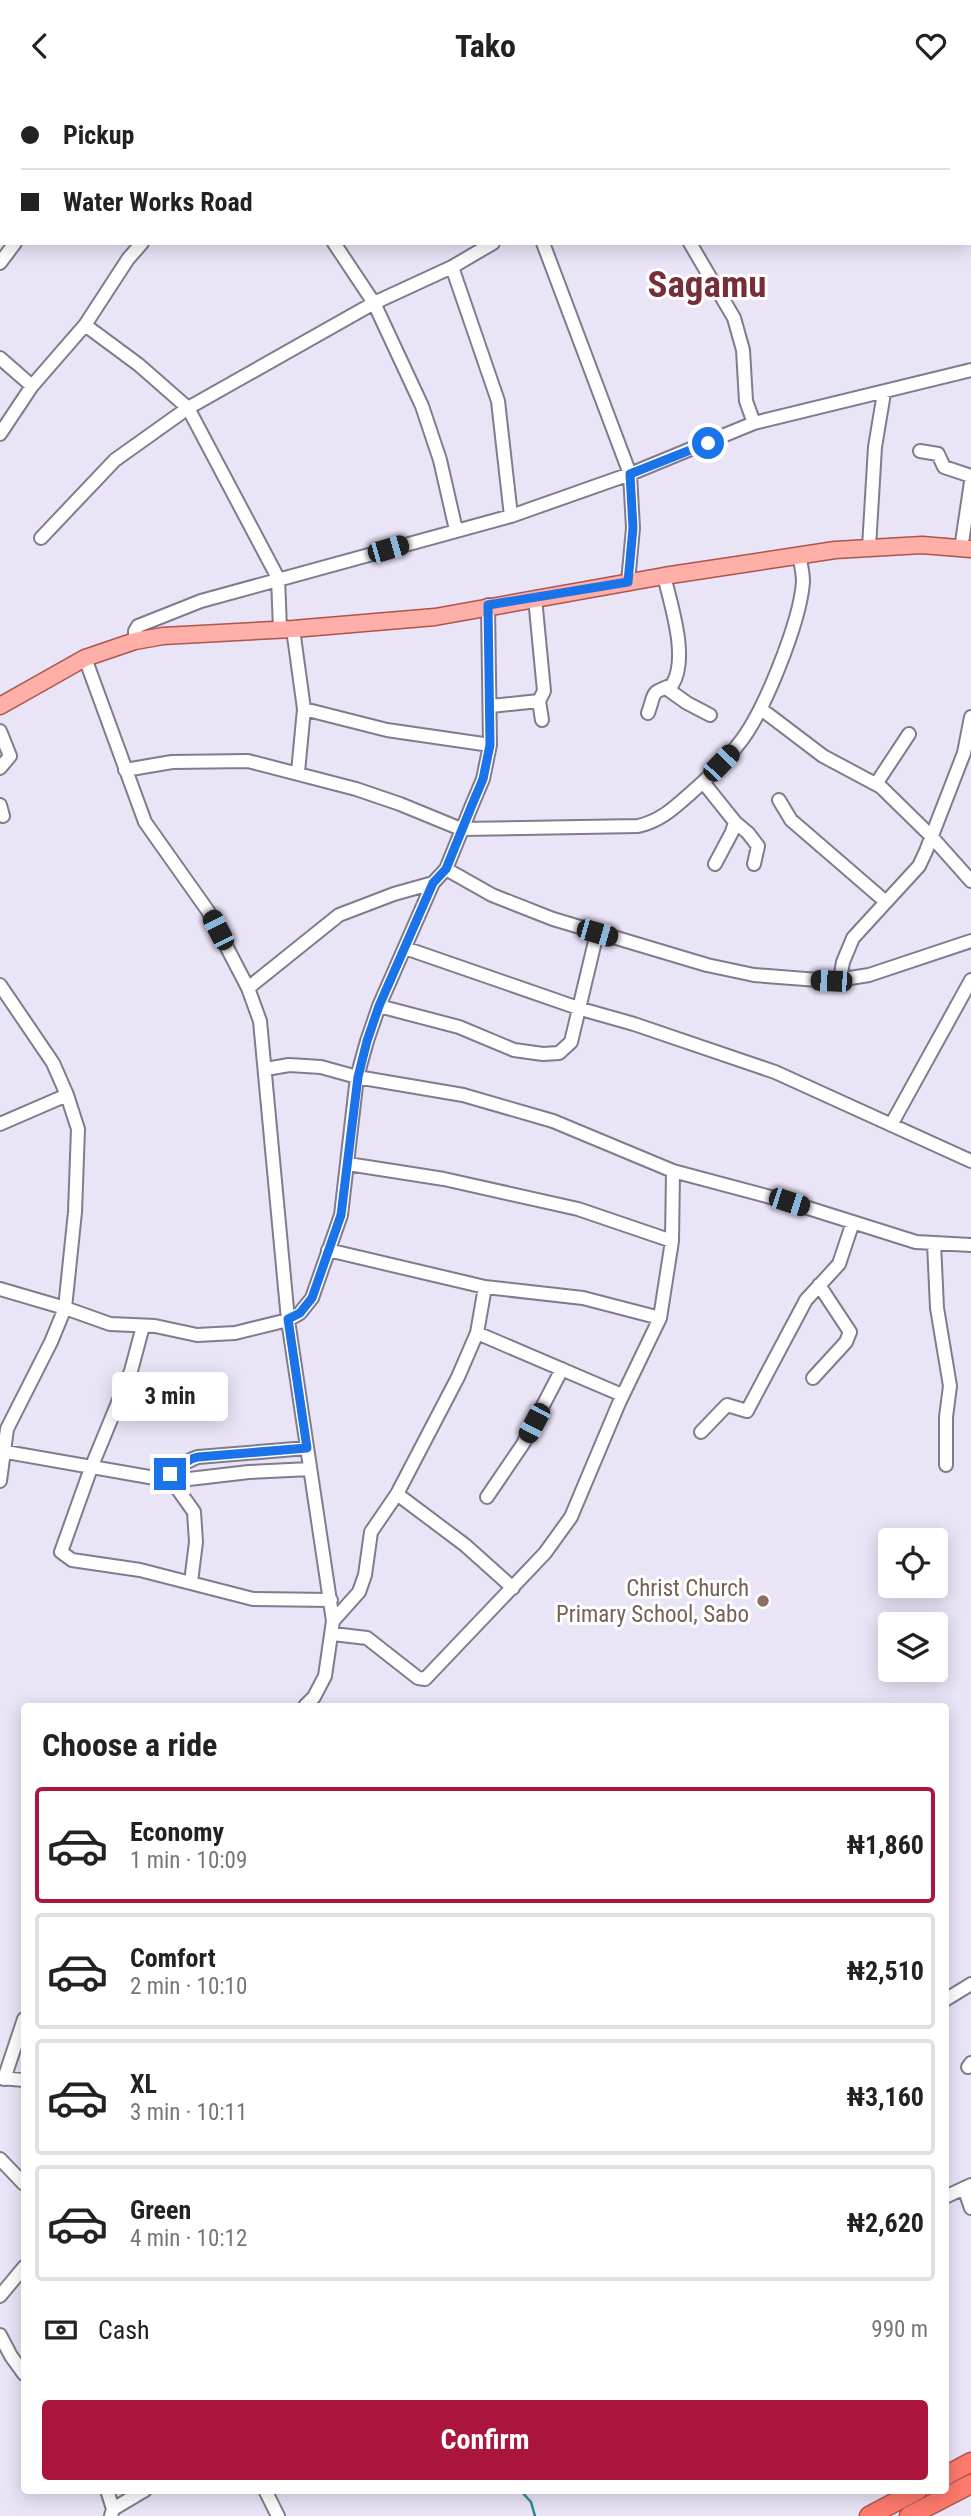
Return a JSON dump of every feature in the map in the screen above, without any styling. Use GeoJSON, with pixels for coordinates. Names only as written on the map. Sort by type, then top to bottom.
{"type":"FeatureCollection","features":[{"type":"Feature","properties":{"kind":"highway"},"geometry":{"type":"LineString","coordinates":[[949,2474],[971,2462]]}},
{"type":"Feature","properties":{"kind":"highway"},"geometry":{"type":"LineString","coordinates":[[909,2516],[971,2484]]}},
{"type":"Feature","properties":{"kind":"highway"},"geometry":{"type":"LineString","coordinates":[[869,2516],[910,2494]]}},
{"type":"Feature","properties":{"kind":"main road"},"geometry":{"type":"LineString","coordinates":[[0,706],[85,658],[135,641],[193,633],[286,629],[435,617],[488,605],[664,576],[869,547],[922,545],[966,549]]}},
{"type":"Feature","properties":{"kind":"street"},"geometry":{"type":"LineString","coordinates":[[0,264],[14,245]]}},
{"type":"Feature","properties":{"kind":"street"},"geometry":{"type":"LineString","coordinates":[[0,434],[32,386],[85,325],[128,259],[140,245]]}},
{"type":"Feature","properties":{"kind":"street"},"geometry":{"type":"LineString","coordinates":[[335,245],[374,303],[422,406],[440,460],[456,530]]}},
{"type":"Feature","properties":{"kind":"street"},"geometry":{"type":"LineString","coordinates":[[41,538],[115,460],[188,408],[374,303],[452,267],[490,245]]}},
{"type":"Feature","properties":{"kind":"street"},"geometry":{"type":"LineString","coordinates":[[544,245],[630,474],[633,528],[628,582]]}},
{"type":"Feature","properties":{"kind":"street"},"geometry":{"type":"LineString","coordinates":[[692,245],[734,318],[743,350],[746,401],[754,423]]}},
{"type":"Feature","properties":{"kind":"street"},"geometry":{"type":"LineString","coordinates":[[452,267],[498,401],[511,516]]}},
{"type":"Feature","properties":{"kind":"street"},"geometry":{"type":"LineString","coordinates":[[85,325],[139,365],[188,408],[278,578],[304,709],[298,772]]}},
{"type":"Feature","properties":{"kind":"street"},"geometry":{"type":"LineString","coordinates":[[0,358],[32,386]]}},
{"type":"Feature","properties":{"kind":"street"},"geometry":{"type":"LineString","coordinates":[[135,641],[138,626],[201,601],[511,516],[630,474],[754,423],[971,370]]}},
{"type":"Feature","properties":{"kind":"street"},"geometry":{"type":"LineString","coordinates":[[869,547],[875,447],[884,393]]}},
{"type":"Feature","properties":{"kind":"street"},"geometry":{"type":"LineString","coordinates":[[920,451],[938,454],[944,467],[971,475]]}},
{"type":"Feature","properties":{"kind":"street"},"geometry":{"type":"LineString","coordinates":[[966,549],[971,482]]}},
{"type":"Feature","properties":{"kind":"street"},"geometry":{"type":"LineString","coordinates":[[125,770],[172,762],[237,760],[298,772],[400,804],[461,829],[638,826],[651,823],[703,782],[739,745],[761,709],[797,612],[803,582],[799,556]]}},
{"type":"Feature","properties":{"kind":"street"},"geometry":{"type":"LineString","coordinates":[[648,713],[655,692],[672,685],[678,676],[680,664],[675,617],[664,576]]}},
{"type":"Feature","properties":{"kind":"street"},"geometry":{"type":"LineString","coordinates":[[535,598],[544,691],[539,701],[542,720]]}},
{"type":"Feature","properties":{"kind":"street"},"geometry":{"type":"LineString","coordinates":[[0,1289],[110,1324],[155,1326],[197,1335],[235,1333],[288,1319],[300,1313],[312,1298],[341,1215],[358,1077],[379,1006],[433,883],[446,869],[483,779],[490,745],[488,605]]}},
{"type":"Feature","properties":{"kind":"street"},"geometry":{"type":"LineString","coordinates":[[85,658],[145,822],[208,911],[248,988],[260,1021],[288,1319],[333,1621],[325,1676],[308,1703]]}},
{"type":"Feature","properties":{"kind":"street"},"geometry":{"type":"LineString","coordinates":[[666,688],[710,715]]}},
{"type":"Feature","properties":{"kind":"street"},"geometry":{"type":"LineString","coordinates":[[491,706],[539,701]]}},
{"type":"Feature","properties":{"kind":"street"},"geometry":{"type":"LineString","coordinates":[[304,709],[387,730],[490,745]]}},
{"type":"Feature","properties":{"kind":"street"},"geometry":{"type":"LineString","coordinates":[[761,709],[823,756],[876,784],[931,836],[971,881]]}},
{"type":"Feature","properties":{"kind":"street"},"geometry":{"type":"LineString","coordinates":[[840,979],[853,938],[919,866],[949,795],[964,753],[971,721]]}},
{"type":"Feature","properties":{"kind":"street"},"geometry":{"type":"LineString","coordinates":[[0,731],[10,756],[0,768]]}},
{"type":"Feature","properties":{"kind":"street"},"geometry":{"type":"LineString","coordinates":[[876,784],[909,734]]}},
{"type":"Feature","properties":{"kind":"street"},"geometry":{"type":"LineString","coordinates":[[703,782],[758,846],[754,864]]}},
{"type":"Feature","properties":{"kind":"street"},"geometry":{"type":"LineString","coordinates":[[779,800],[791,820],[886,902]]}},
{"type":"Feature","properties":{"kind":"street"},"geometry":{"type":"LineString","coordinates":[[715,864],[735,822]]}},
{"type":"Feature","properties":{"kind":"street"},"geometry":{"type":"LineString","coordinates":[[446,869],[492,895],[553,919],[707,965],[754,975],[797,979],[840,979],[869,975],[971,941]]}},
{"type":"Feature","properties":{"kind":"street"},"geometry":{"type":"LineString","coordinates":[[248,988],[339,915],[394,894],[433,883]]}},
{"type":"Feature","properties":{"kind":"street"},"geometry":{"type":"LineString","coordinates":[[379,1006],[459,1027],[514,1050],[559,1053],[571,1042],[597,933]]}},
{"type":"Feature","properties":{"kind":"street"},"geometry":{"type":"LineString","coordinates":[[405,948],[775,1072],[971,1161]]}},
{"type":"Feature","properties":{"kind":"street"},"geometry":{"type":"LineString","coordinates":[[891,1125],[971,980]]}},
{"type":"Feature","properties":{"kind":"street"},"geometry":{"type":"LineString","coordinates":[[0,985],[53,1063],[78,1129],[75,1212],[65,1308],[7,1429],[0,1481]]}},
{"type":"Feature","properties":{"kind":"street"},"geometry":{"type":"LineString","coordinates":[[266,1069],[289,1065],[321,1067],[358,1077],[463,1095],[553,1121],[673,1171],[789,1202],[916,1242],[971,1245]]}},
{"type":"Feature","properties":{"kind":"street"},"geometry":{"type":"LineString","coordinates":[[0,1123],[67,1095]]}},
{"type":"Feature","properties":{"kind":"street"},"geometry":{"type":"LineString","coordinates":[[348,1164],[444,1179],[578,1209],[672,1241]]}},
{"type":"Feature","properties":{"kind":"street"},"geometry":{"type":"LineString","coordinates":[[333,1634],[367,1639],[418,1678],[425,1679],[545,1553],[571,1517],[622,1395],[660,1318],[672,1241],[673,1171]]}},
{"type":"Feature","properties":{"kind":"street"},"geometry":{"type":"LineString","coordinates":[[701,1432],[727,1405],[747,1411],[806,1300],[839,1264],[853,1222]]}},
{"type":"Feature","properties":{"kind":"street"},"geometry":{"type":"LineString","coordinates":[[934,1243],[937,1308],[950,1386],[946,1417],[946,1465]]}},
{"type":"Feature","properties":{"kind":"street"},"geometry":{"type":"LineString","coordinates":[[328,1250],[485,1287],[583,1298],[660,1318]]}},
{"type":"Feature","properties":{"kind":"street"},"geometry":{"type":"LineString","coordinates":[[813,1378],[846,1342],[850,1332],[820,1285]]}},
{"type":"Feature","properties":{"kind":"street"},"geometry":{"type":"LineString","coordinates":[[333,1621],[359,1592],[365,1575],[371,1532],[397,1494],[458,1377],[477,1332],[485,1287]]}},
{"type":"Feature","properties":{"kind":"street"},"geometry":{"type":"LineString","coordinates":[[143,1326],[131,1371],[90,1468],[61,1547],[64,1557],[140,1570],[253,1599],[331,1600]]}},
{"type":"Feature","properties":{"kind":"street"},"geometry":{"type":"LineString","coordinates":[[477,1332],[622,1395]]}},
{"type":"Feature","properties":{"kind":"street"},"geometry":{"type":"LineString","coordinates":[[487,1497],[523,1444],[562,1369]]}},
{"type":"Feature","properties":{"kind":"street"},"geometry":{"type":"LineString","coordinates":[[155,1479],[170,1474],[198,1457],[307,1448]]}},
{"type":"Feature","properties":{"kind":"street"},"geometry":{"type":"LineString","coordinates":[[3,1451],[172,1481],[310,1468]]}},
{"type":"Feature","properties":{"kind":"street"},"geometry":{"type":"LineString","coordinates":[[172,1481],[194,1512],[196,1542],[191,1582]]}},
{"type":"Feature","properties":{"kind":"street"},"geometry":{"type":"LineString","coordinates":[[397,1494],[465,1545],[513,1588]]}},
{"type":"Feature","properties":{"kind":"street"},"geometry":{"type":"LineString","coordinates":[[949,1998],[971,1984]]}},
{"type":"Feature","properties":{"kind":"street"},"geometry":{"type":"LineString","coordinates":[[21,2027],[2,2079],[21,2080]]}},
{"type":"Feature","properties":{"kind":"street"},"geometry":{"type":"LineString","coordinates":[[0,2159],[21,2181]]}},
{"type":"Feature","properties":{"kind":"street"},"geometry":{"type":"LineString","coordinates":[[949,2195],[968,2187],[971,2208]]}},
{"type":"Feature","properties":{"kind":"street"},"geometry":{"type":"LineString","coordinates":[[0,2297],[21,2271]]}},
{"type":"Feature","properties":{"kind":"street"},"geometry":{"type":"LineString","coordinates":[[0,2335],[21,2370]]}},
{"type":"Feature","properties":{"kind":"street"},"geometry":{"type":"LineString","coordinates":[[108,2494],[112,2512],[139,2494]]}},
{"type":"Feature","properties":{"kind":"street"},"geometry":{"type":"LineString","coordinates":[[267,2494],[278,2516]]}},
{"type":"Feature","properties":{"kind":"waterway"},"geometry":{"type":"LineString","coordinates":[[524,2494],[531,2502],[535,2516]]}},
{"type":"Feature","properties":{"kind":"place","name":"Christ Church Primary School, Sabo"},"geometry":{"type":"Point","coordinates":[763,1601]}},
{"type":"Feature","properties":{"kind":"district","name":"Sagamu"},"geometry":{"type":"Point","coordinates":[707,284]}},
{"type":"Feature","properties":{"kind":"route"},"geometry":{"type":"LineString","coordinates":[[170,1474],[198,1457],[307,1448],[288,1319],[300,1313],[312,1298],[341,1215],[358,1077],[379,1006],[433,883],[446,869],[483,779],[490,745],[488,605],[628,582],[633,528],[630,474],[708,443]]}}]}
